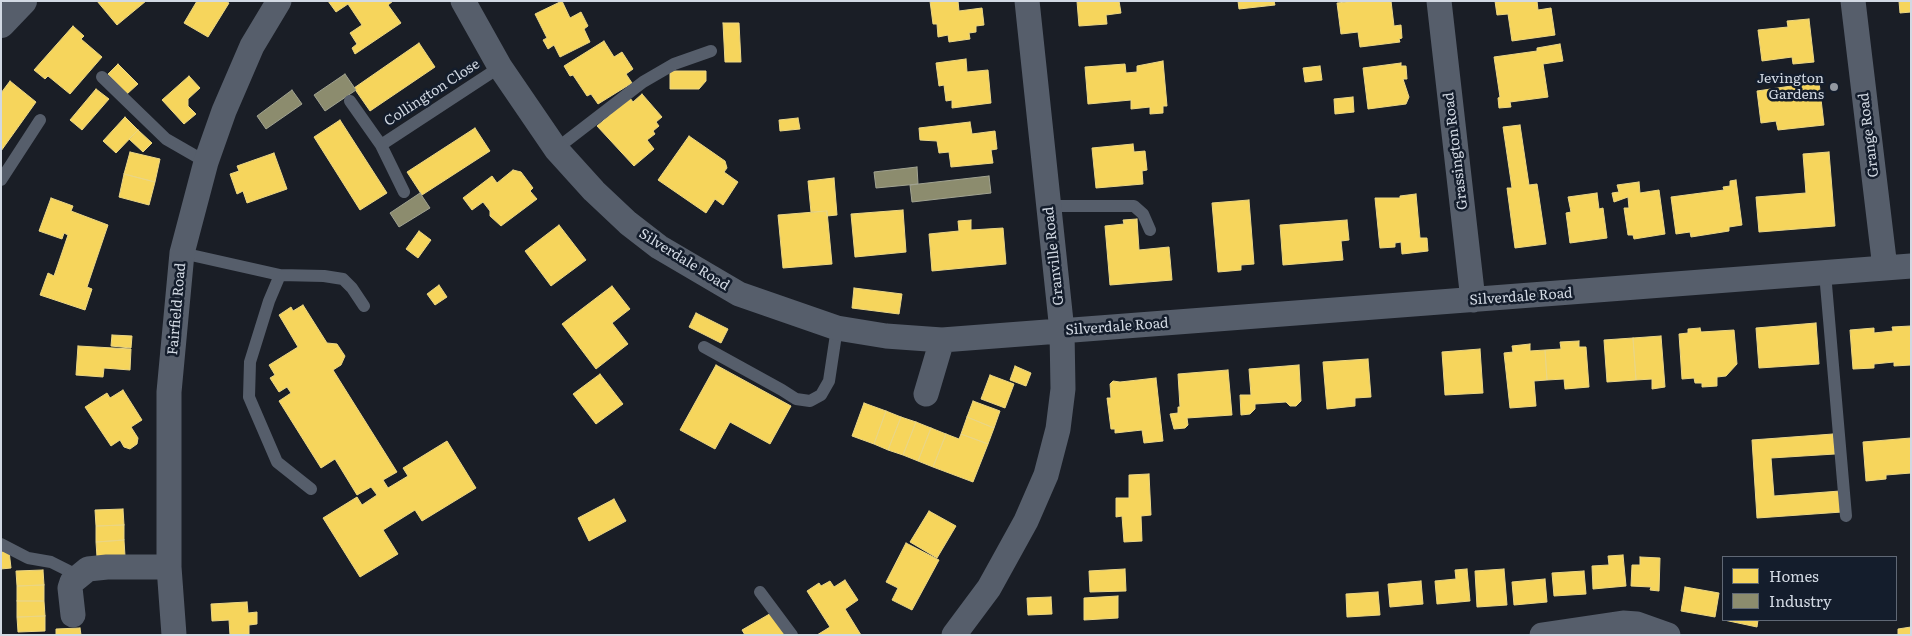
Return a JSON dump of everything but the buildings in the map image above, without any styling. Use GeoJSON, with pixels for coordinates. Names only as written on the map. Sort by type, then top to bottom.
{"type":"FeatureCollection","features":[{"type":"Feature","properties":{"kind":"street"},"geometry":{"type":"LineString","coordinates":[[1,24],[23,1]]}},
{"type":"Feature","properties":{"kind":"street","name":"Fairfield Road"},"geometry":{"type":"LineString","coordinates":[[174,635],[169,567],[169,392],[182,253],[206,162],[224,111],[252,46],[279,1]]}},
{"type":"Feature","properties":{"kind":"street","name":"Silverdale Road"},"geometry":{"type":"LineString","coordinates":[[463,1],[500,67],[556,149],[594,191],[628,223],[659,247],[739,294],[837,328],[886,336],[942,340],[1911,266]]}},
{"type":"Feature","properties":{"kind":"street","name":"Granville Road"},"geometry":{"type":"LineString","coordinates":[[954,635],[989,588],[1026,522],[1046,475],[1058,428],[1063,388],[1062,331],[1027,1]]}},
{"type":"Feature","properties":{"kind":"street","name":"Grassington Road"},"geometry":{"type":"LineString","coordinates":[[1439,1],[1473,300]]}},
{"type":"Feature","properties":{"kind":"street","name":"Grange Road"},"geometry":{"type":"LineString","coordinates":[[1853,1],[1885,268]]}},
{"type":"Feature","properties":{"kind":"street"},"geometry":{"type":"LineString","coordinates":[[926,394],[942,340]]}},
{"type":"Feature","properties":{"kind":"street"},"geometry":{"type":"LineString","coordinates":[[73,615],[70,588],[72,582],[88,569],[107,567],[169,567]]}},
{"type":"Feature","properties":{"kind":"street"},"geometry":{"type":"LineString","coordinates":[[1542,635],[1623,623],[1638,624],[1668,635]]}},
{"type":"Feature","properties":{"kind":"lane"},"geometry":{"type":"LineString","coordinates":[[556,149],[643,82],[674,64],[711,51]]}},
{"type":"Feature","properties":{"kind":"lane","name":"Collington Close"},"geometry":{"type":"LineString","coordinates":[[380,145],[500,67]]}},
{"type":"Feature","properties":{"kind":"lane"},"geometry":{"type":"LineString","coordinates":[[102,77],[166,139],[206,162]]}},
{"type":"Feature","properties":{"kind":"lane","name":"Collington Close"},"geometry":{"type":"LineString","coordinates":[[350,102],[380,145],[404,192]]}},
{"type":"Feature","properties":{"kind":"lane"},"geometry":{"type":"LineString","coordinates":[[1,180],[40,120]]}},
{"type":"Feature","properties":{"kind":"lane"},"geometry":{"type":"LineString","coordinates":[[1049,206],[1134,206],[1143,214],[1150,230]]}},
{"type":"Feature","properties":{"kind":"lane"},"geometry":{"type":"LineString","coordinates":[[182,253],[280,275],[324,276],[343,279],[352,288],[364,306]]}},
{"type":"Feature","properties":{"kind":"lane"},"geometry":{"type":"LineString","coordinates":[[1825,273],[1846,516]]}},
{"type":"Feature","properties":{"kind":"lane"},"geometry":{"type":"LineString","coordinates":[[280,275],[269,301],[250,362],[249,397],[277,462],[311,489]]}},
{"type":"Feature","properties":{"kind":"lane"},"geometry":{"type":"LineString","coordinates":[[704,347],[796,399],[810,401],[821,395],[829,381],[837,328]]}},
{"type":"Feature","properties":{"kind":"lane"},"geometry":{"type":"LineString","coordinates":[[1,544],[28,558],[51,562],[80,576]]}},
{"type":"Feature","properties":{"kind":"lane"},"geometry":{"type":"LineString","coordinates":[[760,592],[792,635]]}},
{"type":"Feature","properties":{"kind":"place","name":"Jevington Gardens"},"geometry":{"type":"Point","coordinates":[1834,87]}}]}
